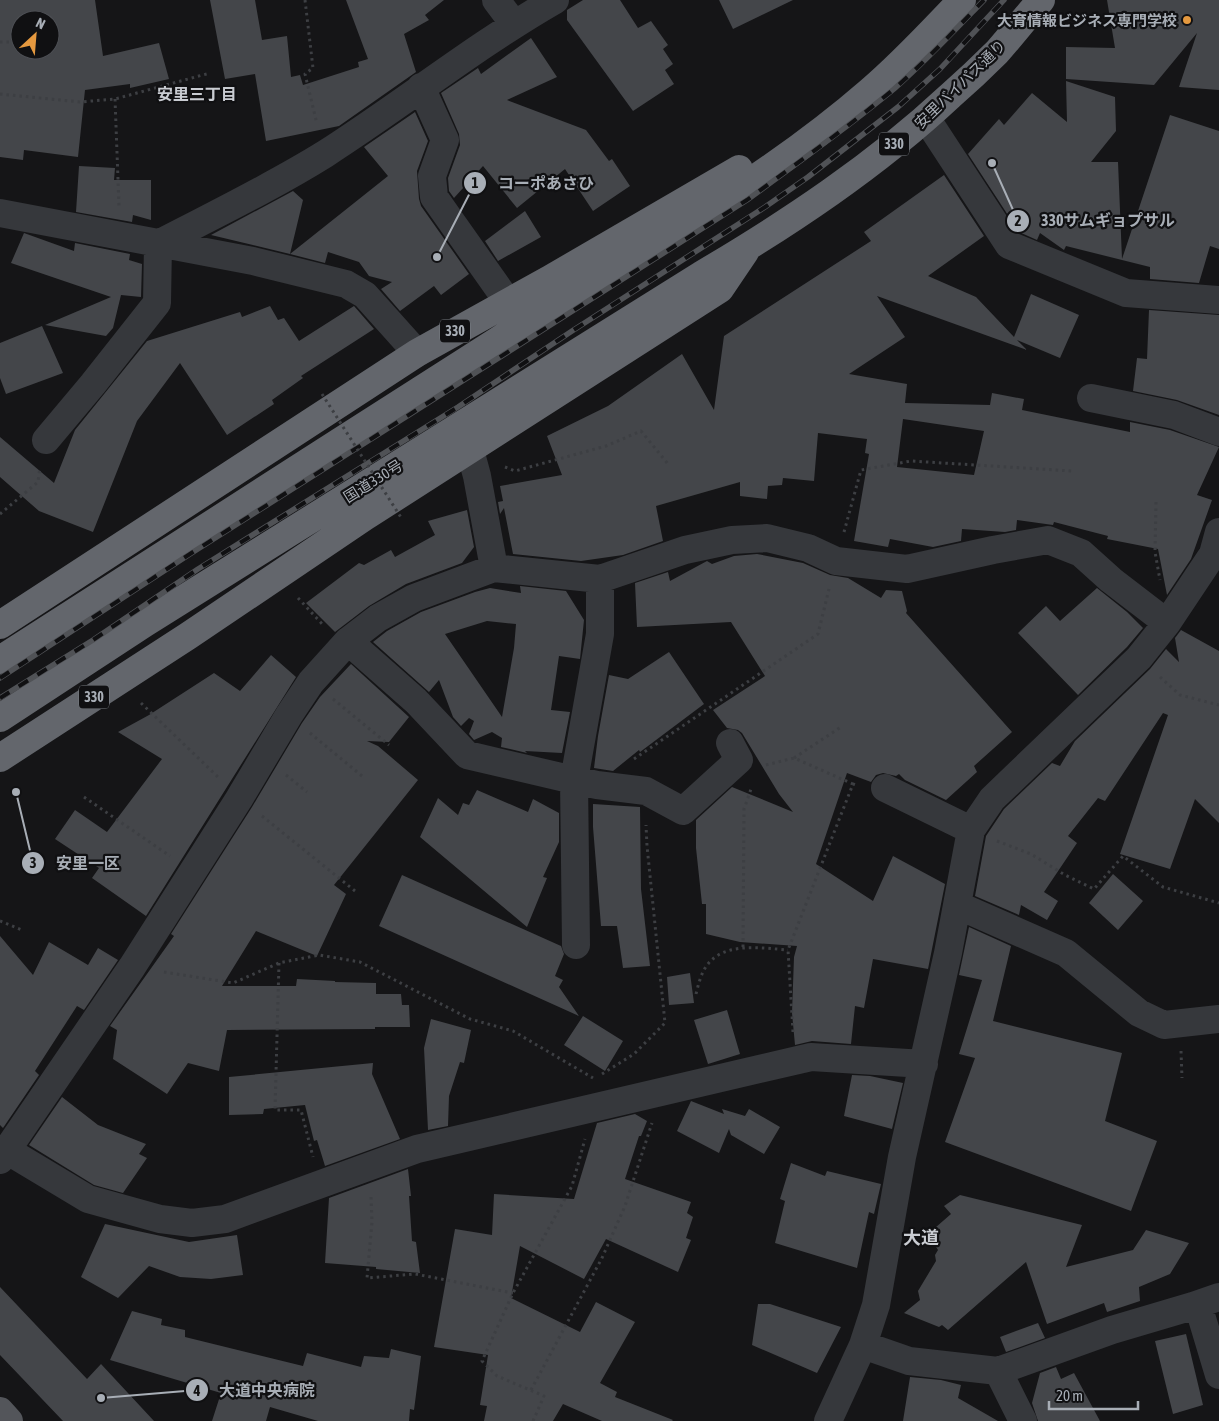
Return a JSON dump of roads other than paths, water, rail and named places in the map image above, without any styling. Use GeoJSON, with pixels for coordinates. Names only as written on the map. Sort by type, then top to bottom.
{"type":"FeatureCollection","features":[{"type":"Feature","properties":{"kind":"highway","name":"330"},"geometry":{"type":"LineString","coordinates":[[0,660],[563,299],[702,214],[767,171],[871,90],[962,0]]}},
{"type":"Feature","properties":{"kind":"highway","name":"安里バイパス通り"},"geometry":{"type":"LineString","coordinates":[[749,247],[816,203],[878,158],[926,118],[996,52],[1041,0]]}},
{"type":"Feature","properties":{"kind":"highway","name":"330"},"geometry":{"type":"LineString","coordinates":[[0,625],[417,352],[508,302],[737,170],[916,47]]}},
{"type":"Feature","properties":{"kind":"highway","name":"330"},"geometry":{"type":"LineString","coordinates":[[0,758],[171,647],[366,516],[720,289],[749,247]]}},
{"type":"Feature","properties":{"kind":"highway","name":"国道330号"},"geometry":{"type":"LineString","coordinates":[[0,718],[145,624],[693,280],[749,247]]}},
{"type":"Feature","properties":{"kind":"main road"},"geometry":{"type":"LineString","coordinates":[[0,1411],[9,1421]]}},
{"type":"Feature","properties":{"kind":"street"},"geometry":{"type":"LineString","coordinates":[[496,0],[514,24]]}},
{"type":"Feature","properties":{"kind":"street"},"geometry":{"type":"LineString","coordinates":[[158,244],[256,193],[324,154],[514,24],[555,0]]}},
{"type":"Feature","properties":{"kind":"street"},"geometry":{"type":"LineString","coordinates":[[421,87],[445,140],[432,176],[434,197],[508,302]]}},
{"type":"Feature","properties":{"kind":"street"},"geometry":{"type":"LineString","coordinates":[[926,118],[1009,245],[1126,293],[1219,300]]}},
{"type":"Feature","properties":{"kind":"street"},"geometry":{"type":"LineString","coordinates":[[0,213],[253,261],[346,284],[365,295],[417,352]]}},
{"type":"Feature","properties":{"kind":"street"},"geometry":{"type":"LineString","coordinates":[[46,440],[93,384],[156,303],[158,244]]}},
{"type":"Feature","properties":{"kind":"street"},"geometry":{"type":"LineString","coordinates":[[1091,398],[1174,415],[1219,432]]}},
{"type":"Feature","properties":{"kind":"street"},"geometry":{"type":"LineString","coordinates":[[470,450],[477,476],[494,568]]}},
{"type":"Feature","properties":{"kind":"street"},"geometry":{"type":"LineString","coordinates":[[828,1421],[863,1344],[876,1305],[902,1157],[924,1064],[971,830],[992,799],[1139,658],[1167,623],[1213,554],[1219,532]]}},
{"type":"Feature","properties":{"kind":"street"},"geometry":{"type":"LineString","coordinates":[[924,1064],[811,1057],[417,1149],[225,1219],[192,1223],[160,1218],[88,1199],[4,1156],[132,967],[240,798],[289,715],[311,682],[345,644],[378,618],[414,598],[494,568],[600,579],[685,550],[732,540],[767,538],[808,548],[836,561],[907,570],[993,550],[1048,540],[1081,553],[1111,580],[1167,623]]}},
{"type":"Feature","properties":{"kind":"street"},"geometry":{"type":"LineString","coordinates":[[576,945],[574,780],[600,634],[600,579]]}},
{"type":"Feature","properties":{"kind":"street"},"geometry":{"type":"LineString","coordinates":[[345,644],[416,701],[467,754],[596,785],[646,792],[683,812],[739,760],[730,743]]}},
{"type":"Feature","properties":{"kind":"street"},"geometry":{"type":"LineString","coordinates":[[873,788],[971,830]]}},
{"type":"Feature","properties":{"kind":"street"},"geometry":{"type":"LineString","coordinates":[[957,905],[1066,953],[1139,1014],[1164,1025],[1219,1018]]}},
{"type":"Feature","properties":{"kind":"street"},"geometry":{"type":"LineString","coordinates":[[863,1344],[909,1361],[998,1371],[1112,1330],[1208,1301],[1219,1376]]}},
{"type":"Feature","properties":{"kind":"street"},"geometry":{"type":"LineString","coordinates":[[998,1371],[1023,1421]]}},
{"type":"Feature","properties":{"kind":"railway"},"geometry":{"type":"LineString","coordinates":[[0,678],[190,554],[747,200],[840,132],[894,89],[984,0]]}},
{"type":"Feature","properties":{"kind":"railway"},"geometry":{"type":"LineString","coordinates":[[0,698],[93,640],[198,569],[458,407],[765,207],[808,177],[898,107],[940,69],[1004,0]]}},
{"type":"Feature","properties":{"kind":"place","name":"大育情報ビジネス専門学校"},"geometry":{"type":"Point","coordinates":[1187,20]}},
{"type":"Feature","properties":{"kind":"place","name":"330サムギョプサル"},"geometry":{"type":"Point","coordinates":[992,163]}},
{"type":"Feature","properties":{"kind":"place","name":"コーポあさひ"},"geometry":{"type":"Point","coordinates":[437,257]}},
{"type":"Feature","properties":{"kind":"place","name":"安里一区"},"geometry":{"type":"Point","coordinates":[16,792]}},
{"type":"Feature","properties":{"kind":"place","name":"大道中央病院"},"geometry":{"type":"Point","coordinates":[101,1398]}},
{"type":"Feature","properties":{"kind":"district","name":"安里三丁目"},"geometry":{"type":"Point","coordinates":[197,94]}},
{"type":"Feature","properties":{"kind":"district","name":"大道"},"geometry":{"type":"Point","coordinates":[921,1237]}}]}
